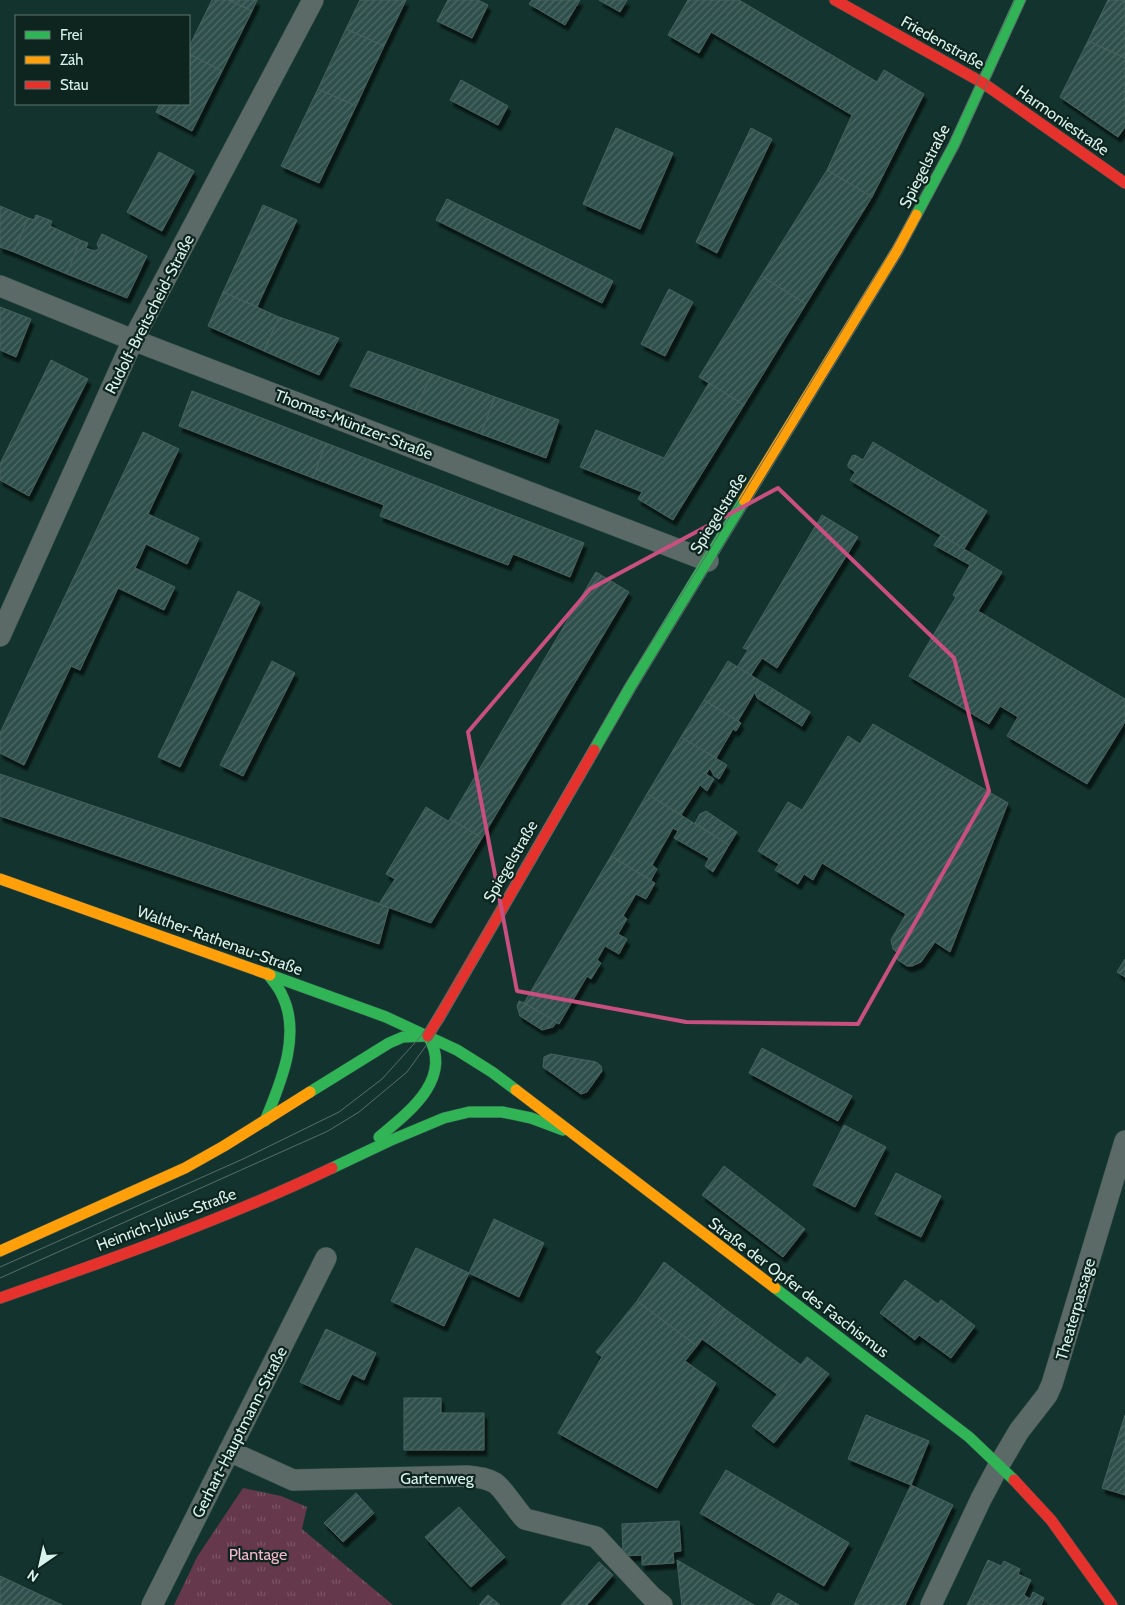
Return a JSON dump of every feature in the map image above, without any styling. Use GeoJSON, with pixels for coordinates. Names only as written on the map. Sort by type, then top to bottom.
{"type":"FeatureCollection","features":[{"type":"Feature","properties":{"kind":"street","name":"Rudolf-Breitscheid-Straße"},"geometry":{"type":"LineString","coordinates":[[0,636],[133,340],[314,0]]}},
{"type":"Feature","properties":{"kind":"street","name":"Friedenstraße"},"geometry":{"type":"LineString","coordinates":[[835,0],[983,82]]}},
{"type":"Feature","properties":{"kind":"street","name":"Spiegelstraße"},"geometry":{"type":"LineString","coordinates":[[428,1036],[630,686],[888,266],[954,145],[1020,0]]}},
{"type":"Feature","properties":{"kind":"street","name":"Harmoniestraße"},"geometry":{"type":"LineString","coordinates":[[983,82],[1125,183]]}},
{"type":"Feature","properties":{"kind":"street","name":"Thomas-Müntzer-Straße"},"geometry":{"type":"LineString","coordinates":[[0,286],[133,340],[708,561]]}},
{"type":"Feature","properties":{"kind":"street","name":"Walther-Rathenau-Straße"},"geometry":{"type":"LineString","coordinates":[[0,879],[363,1008],[428,1036]]}},
{"type":"Feature","properties":{"kind":"street"},"geometry":{"type":"LineString","coordinates":[[265,1121],[279,1088],[285,1066],[290,1024],[283,996],[267,974]]}},
{"type":"Feature","properties":{"kind":"street"},"geometry":{"type":"LineString","coordinates":[[0,1251],[184,1168],[265,1121],[389,1043],[403,1037],[428,1036]]}},
{"type":"Feature","properties":{"kind":"street","name":"Straße der Opfer des Faschismus"},"geometry":{"type":"LineString","coordinates":[[428,1036],[457,1050],[492,1072],[950,1422],[999,1465],[1051,1520],[1112,1605]]}},
{"type":"Feature","properties":{"kind":"street","name":"Heinrich-Julius-Straße"},"geometry":{"type":"LineString","coordinates":[[341,1164],[400,1120],[414,1106],[430,1083],[437,1067],[436,1054],[428,1036]]}},
{"type":"Feature","properties":{"kind":"street","name":"Heinrich-Julius-Straße"},"geometry":{"type":"LineString","coordinates":[[0,1298],[137,1250],[299,1184],[389,1141],[444,1118],[469,1112],[502,1112],[531,1118],[576,1135]]}},
{"type":"Feature","properties":{"kind":"street","name":"Theaterpassage"},"geometry":{"type":"LineString","coordinates":[[931,1605],[981,1498],[999,1465],[1019,1431],[1047,1395],[1052,1384],[1125,1141]]}},
{"type":"Feature","properties":{"kind":"street","name":"Gerhart-Hauptmann-Straße"},"geometry":{"type":"LineString","coordinates":[[152,1605],[326,1258]]}},
{"type":"Feature","properties":{"kind":"street","name":"Gartenweg"},"geometry":{"type":"LineString","coordinates":[[229,1451],[294,1480],[468,1476],[485,1478],[496,1483],[525,1519],[596,1537],[651,1596],[662,1605]]}},
{"type":"Feature","properties":{"kind":"highlighted area"},"geometry":{"type":"Polygon","coordinates":[[[778,488],[954,658],[989,791],[858,1024],[686,1022],[517,991],[468,732],[590,589],[778,488]]]}},
{"type":"Feature","properties":{"kind":"green space","name":"Plantage"},"geometry":{"type":"Polygon","coordinates":[[[243,1488],[281,1496],[307,1507],[302,1529],[393,1605],[174,1605],[197,1557],[243,1488]]]}},
{"type":"Feature","properties":{"kind":"building"},"geometry":{"type":"Polygon","coordinates":[[[212,0],[229,0],[252,11],[222,71],[190,55],[190,45],[212,0]]]}},
{"type":"Feature","properties":{"kind":"building"},"geometry":{"type":"Polygon","coordinates":[[[229,0],[257,0],[252,11],[229,0]]]}},
{"type":"Feature","properties":{"kind":"building"},"geometry":{"type":"Polygon","coordinates":[[[360,0],[406,0],[384,46],[346,29],[360,0]]]}},
{"type":"Feature","properties":{"kind":"building"},"geometry":{"type":"Polygon","coordinates":[[[448,0],[478,0],[488,5],[472,38],[437,21],[448,0]]]}},
{"type":"Feature","properties":{"kind":"building"},"geometry":{"type":"Polygon","coordinates":[[[532,0],[580,0],[565,25],[529,4],[532,0]]]}},
{"type":"Feature","properties":{"kind":"building"},"geometry":{"type":"Polygon","coordinates":[[[599,0],[627,0],[620,12],[599,0]]]}},
{"type":"Feature","properties":{"kind":"building"},"geometry":{"type":"Polygon","coordinates":[[[688,0],[739,0],[877,82],[884,70],[924,94],[872,197],[827,170],[852,115],[711,32],[699,53],[668,35],[688,0]]]}},
{"type":"Feature","properties":{"kind":"building"},"geometry":{"type":"Polygon","coordinates":[[[1108,0],[1125,0],[1125,58],[1088,41],[1108,0]]]}},
{"type":"Feature","properties":{"kind":"building"},"geometry":{"type":"Polygon","coordinates":[[[346,29],[384,46],[356,106],[318,89],[346,29]]]}},
{"type":"Feature","properties":{"kind":"building"},"geometry":{"type":"Polygon","coordinates":[[[1088,41],[1125,58],[1125,127],[1118,137],[1060,97],[1088,41]]]}},
{"type":"Feature","properties":{"kind":"building"},"geometry":{"type":"Polygon","coordinates":[[[190,55],[222,71],[192,131],[156,112],[160,105],[190,105],[190,55]]]}},
{"type":"Feature","properties":{"kind":"building"},"geometry":{"type":"Polygon","coordinates":[[[461,80],[508,106],[498,125],[450,100],[461,80]]]}},
{"type":"Feature","properties":{"kind":"building"},"geometry":{"type":"Polygon","coordinates":[[[318,89],[356,106],[319,183],[281,166],[318,89]]]}},
{"type":"Feature","properties":{"kind":"building"},"geometry":{"type":"Polygon","coordinates":[[[616,128],[673,153],[640,229],[583,204],[616,128]]]}},
{"type":"Feature","properties":{"kind":"building"},"geometry":{"type":"Polygon","coordinates":[[[751,128],[772,139],[717,253],[696,242],[751,128]]]}},
{"type":"Feature","properties":{"kind":"building"},"geometry":{"type":"Polygon","coordinates":[[[159,152],[194,171],[162,231],[127,212],[159,152]]]}},
{"type":"Feature","properties":{"kind":"building"},"geometry":{"type":"Polygon","coordinates":[[[827,170],[872,197],[806,304],[761,276],[827,170]]]}},
{"type":"Feature","properties":{"kind":"building"},"geometry":{"type":"Polygon","coordinates":[[[447,199],[613,281],[602,303],[436,220],[447,199]]]}},
{"type":"Feature","properties":{"kind":"building"},"geometry":{"type":"Polygon","coordinates":[[[263,205],[297,220],[257,307],[223,292],[263,205]]]}},
{"type":"Feature","properties":{"kind":"building"},"geometry":{"type":"Polygon","coordinates":[[[0,206],[28,218],[14,252],[0,247],[0,206]]]}},
{"type":"Feature","properties":{"kind":"building"},"geometry":{"type":"Polygon","coordinates":[[[36,215],[52,221],[50,226],[80,240],[67,274],[14,252],[28,218],[34,220],[36,215]]]}},
{"type":"Feature","properties":{"kind":"building"},"geometry":{"type":"Polygon","coordinates":[[[102,234],[147,256],[127,298],[67,274],[80,240],[88,243],[86,248],[94,251],[99,249],[97,244],[102,234]]]}},
{"type":"Feature","properties":{"kind":"building"},"geometry":{"type":"Polygon","coordinates":[[[761,276],[806,304],[744,405],[699,377],[761,276]]]}},
{"type":"Feature","properties":{"kind":"building"},"geometry":{"type":"Polygon","coordinates":[[[669,289],[693,302],[665,356],[641,344],[669,289]]]}},
{"type":"Feature","properties":{"kind":"building"},"geometry":{"type":"Polygon","coordinates":[[[223,292],[279,317],[264,351],[208,326],[223,292]]]}},
{"type":"Feature","properties":{"kind":"building"},"geometry":{"type":"Polygon","coordinates":[[[0,307],[31,319],[16,357],[0,350],[0,307]]]}},
{"type":"Feature","properties":{"kind":"building"},"geometry":{"type":"Polygon","coordinates":[[[279,317],[339,338],[319,375],[264,351],[279,317]]]}},
{"type":"Feature","properties":{"kind":"building"},"geometry":{"type":"Polygon","coordinates":[[[368,351],[432,374],[415,410],[350,386],[368,351]]]}},
{"type":"Feature","properties":{"kind":"building"},"geometry":{"type":"Polygon","coordinates":[[[51,360],[88,379],[29,496],[0,480],[0,464],[51,360]]]}},
{"type":"Feature","properties":{"kind":"building"},"geometry":{"type":"Polygon","coordinates":[[[432,374],[495,397],[481,434],[415,410],[432,374]]]}},
{"type":"Feature","properties":{"kind":"building"},"geometry":{"type":"Polygon","coordinates":[[[709,383],[744,405],[673,520],[638,499],[642,492],[580,467],[596,430],[664,458],[709,383]]]}},
{"type":"Feature","properties":{"kind":"building"},"geometry":{"type":"Polygon","coordinates":[[[192,391],[326,443],[313,478],[179,426],[192,391]]]}},
{"type":"Feature","properties":{"kind":"building"},"geometry":{"type":"Polygon","coordinates":[[[495,397],[559,420],[546,458],[481,434],[495,397]]]}},
{"type":"Feature","properties":{"kind":"building"},"geometry":{"type":"Polygon","coordinates":[[[143,432],[179,449],[148,514],[199,538],[187,564],[146,544],[135,568],[175,587],[164,610],[118,588],[80,670],[71,666],[24,765],[0,753],[0,733],[143,432]]]}},
{"type":"Feature","properties":{"kind":"building"},"geometry":{"type":"Polygon","coordinates":[[[873,442],[987,511],[964,549],[850,480],[855,472],[848,467],[852,456],[855,455],[863,460],[873,442]]]}},
{"type":"Feature","properties":{"kind":"building"},"geometry":{"type":"Polygon","coordinates":[[[326,443],[584,543],[570,577],[513,554],[508,565],[380,516],[384,505],[313,478],[326,443]]]}},
{"type":"Feature","properties":{"kind":"building"},"geometry":{"type":"Polygon","coordinates":[[[822,515],[858,537],[777,668],[762,658],[751,675],[737,667],[748,650],[743,648],[822,515]]]}},
{"type":"Feature","properties":{"kind":"building"},"geometry":{"type":"Polygon","coordinates":[[[941,535],[1002,572],[978,611],[1125,699],[1125,722],[1087,784],[1007,736],[1018,717],[1000,706],[989,724],[909,676],[956,597],[953,595],[970,565],[934,545],[941,535]]]}},
{"type":"Feature","properties":{"kind":"building"},"geometry":{"type":"Polygon","coordinates":[[[596,572],[629,592],[482,838],[450,819],[596,572]]]}},
{"type":"Feature","properties":{"kind":"building"},"geometry":{"type":"Polygon","coordinates":[[[238,591],[260,602],[180,767],[158,757],[238,591]]]}},
{"type":"Feature","properties":{"kind":"building"},"geometry":{"type":"Polygon","coordinates":[[[272,661],[295,673],[243,776],[220,765],[272,661]]]}},
{"type":"Feature","properties":{"kind":"building"},"geometry":{"type":"Polygon","coordinates":[[[728,661],[810,712],[802,726],[757,698],[755,692],[738,721],[704,700],[728,661]]]}},
{"type":"Feature","properties":{"kind":"building"},"geometry":{"type":"Polygon","coordinates":[[[704,700],[741,723],[736,731],[733,729],[716,758],[681,737],[704,700]]]}},
{"type":"Feature","properties":{"kind":"building"},"geometry":{"type":"Polygon","coordinates":[[[873,724],[1008,803],[950,952],[935,942],[921,962],[912,966],[907,966],[898,960],[898,954],[893,949],[891,940],[906,914],[822,863],[813,880],[804,874],[798,884],[775,870],[779,864],[758,851],[788,802],[802,810],[848,736],[860,744],[873,724]]]}},
{"type":"Feature","properties":{"kind":"building"},"geometry":{"type":"Polygon","coordinates":[[[681,737],[727,765],[719,779],[714,776],[710,768],[706,774],[714,779],[707,791],[700,785],[681,815],[647,794],[681,737]]]}},
{"type":"Feature","properties":{"kind":"building"},"geometry":{"type":"Polygon","coordinates":[[[0,774],[389,907],[379,944],[0,816],[0,774]]]}},
{"type":"Feature","properties":{"kind":"building"},"geometry":{"type":"Polygon","coordinates":[[[647,794],[729,845],[713,872],[705,866],[709,858],[674,838],[678,831],[673,828],[652,865],[657,869],[651,880],[611,856],[647,794]]]}},
{"type":"Feature","properties":{"kind":"building"},"geometry":{"type":"Polygon","coordinates":[[[426,807],[448,821],[450,819],[482,838],[431,923],[379,904],[395,879],[386,874],[426,807]]]}},
{"type":"Feature","properties":{"kind":"building"},"geometry":{"type":"Polygon","coordinates":[[[706,811],[737,832],[729,845],[695,823],[700,814],[706,811]]]}},
{"type":"Feature","properties":{"kind":"building"},"geometry":{"type":"Polygon","coordinates":[[[611,856],[655,883],[646,899],[636,894],[623,916],[627,919],[618,934],[627,939],[619,954],[605,946],[597,960],[601,963],[591,979],[587,976],[559,1024],[524,1003],[611,856]]]}},
{"type":"Feature","properties":{"kind":"building"},"geometry":{"type":"Polygon","coordinates":[[[1125,959],[1125,977],[1117,972],[1125,959]]]}},
{"type":"Feature","properties":{"kind":"building"},"geometry":{"type":"Polygon","coordinates":[[[519,1001],[557,1022],[553,1027],[542,1030],[520,1016],[517,1006],[519,1001]]]}},
{"type":"Feature","properties":{"kind":"building"},"geometry":{"type":"Polygon","coordinates":[[[762,1048],[852,1096],[838,1121],[749,1073],[762,1048]]]}},
{"type":"Feature","properties":{"kind":"building"},"geometry":{"type":"Polygon","coordinates":[[[551,1054],[596,1062],[601,1066],[602,1071],[587,1092],[581,1094],[543,1067],[544,1057],[551,1054]]]}},
{"type":"Feature","properties":{"kind":"building"},"geometry":{"type":"Polygon","coordinates":[[[844,1125],[886,1147],[855,1207],[813,1185],[844,1125]]]}},
{"type":"Feature","properties":{"kind":"building"},"geometry":{"type":"Polygon","coordinates":[[[724,1166],[805,1229],[783,1257],[702,1195],[724,1166]]]}},
{"type":"Feature","properties":{"kind":"building"},"geometry":{"type":"Polygon","coordinates":[[[896,1173],[941,1196],[921,1237],[875,1214],[896,1173]]]}},
{"type":"Feature","properties":{"kind":"building"},"geometry":{"type":"Polygon","coordinates":[[[494,1219],[544,1243],[519,1297],[469,1273],[494,1219]]]}},
{"type":"Feature","properties":{"kind":"building"},"geometry":{"type":"Polygon","coordinates":[[[416,1248],[469,1273],[444,1326],[391,1301],[416,1248]]]}},
{"type":"Feature","properties":{"kind":"building"},"geometry":{"type":"Polygon","coordinates":[[[664,1262],[725,1309],[697,1346],[637,1301],[664,1262]]]}},
{"type":"Feature","properties":{"kind":"building"},"geometry":{"type":"Polygon","coordinates":[[[905,1280],[938,1304],[941,1300],[975,1326],[951,1358],[919,1335],[915,1340],[880,1313],[905,1280]]]}},
{"type":"Feature","properties":{"kind":"building"},"geometry":{"type":"Polygon","coordinates":[[[637,1301],[697,1346],[685,1361],[716,1383],[657,1488],[558,1433],[602,1357],[596,1352],[637,1301]]]}},
{"type":"Feature","properties":{"kind":"building"},"geometry":{"type":"Polygon","coordinates":[[[725,1309],[801,1365],[777,1394],[702,1339],[725,1309]]]}},
{"type":"Feature","properties":{"kind":"building"},"geometry":{"type":"Polygon","coordinates":[[[326,1329],[376,1353],[364,1380],[352,1374],[339,1400],[300,1382],[326,1329]]]}},
{"type":"Feature","properties":{"kind":"building"},"geometry":{"type":"Polygon","coordinates":[[[807,1357],[829,1374],[774,1443],[752,1426],[807,1357]]]}},
{"type":"Feature","properties":{"kind":"building"},"geometry":{"type":"Polygon","coordinates":[[[404,1398],[441,1398],[441,1413],[484,1413],[484,1450],[404,1450],[404,1398]]]}},
{"type":"Feature","properties":{"kind":"building"},"geometry":{"type":"Polygon","coordinates":[[[866,1415],[929,1441],[911,1485],[848,1459],[866,1415]]]}},
{"type":"Feature","properties":{"kind":"building"},"geometry":{"type":"Polygon","coordinates":[[[1125,1415],[1125,1495],[1102,1488],[1125,1415]]]}},
{"type":"Feature","properties":{"kind":"building"},"geometry":{"type":"Polygon","coordinates":[[[726,1470],[849,1543],[824,1586],[700,1513],[726,1470]]]}},
{"type":"Feature","properties":{"kind":"building"},"geometry":{"type":"Polygon","coordinates":[[[911,1485],[953,1505],[905,1605],[854,1605],[911,1485]]]}},
{"type":"Feature","properties":{"kind":"building"},"geometry":{"type":"Polygon","coordinates":[[[356,1493],[374,1513],[343,1542],[324,1523],[356,1493]]]}},
{"type":"Feature","properties":{"kind":"building"},"geometry":{"type":"Polygon","coordinates":[[[459,1507],[505,1557],[471,1587],[425,1537],[459,1507]]]}},
{"type":"Feature","properties":{"kind":"building"},"geometry":{"type":"Polygon","coordinates":[[[679,1521],[681,1551],[673,1552],[674,1563],[642,1565],[642,1555],[623,1556],[622,1524],[679,1521]]]}},
{"type":"Feature","properties":{"kind":"building"},"geometry":{"type":"Polygon","coordinates":[[[677,1560],[754,1605],[682,1605],[677,1560]]]}},
{"type":"Feature","properties":{"kind":"building"},"geometry":{"type":"Polygon","coordinates":[[[988,1560],[1001,1566],[1004,1561],[1020,1569],[1018,1574],[1031,1580],[1024,1595],[1030,1599],[1033,1592],[1044,1598],[1041,1605],[993,1605],[972,1595],[988,1560]]]}},
{"type":"Feature","properties":{"kind":"building"},"geometry":{"type":"Polygon","coordinates":[[[599,1562],[613,1575],[587,1605],[561,1605],[599,1562]]]}},
{"type":"Feature","properties":{"kind":"building"},"geometry":{"type":"Polygon","coordinates":[[[0,1576],[62,1605],[0,1605],[0,1576]]]}},
{"type":"Feature","properties":{"kind":"building"},"geometry":{"type":"Polygon","coordinates":[[[778,1593],[799,1605],[771,1605],[778,1593]]]}},
{"type":"Feature","properties":{"kind":"building"},"geometry":{"type":"Polygon","coordinates":[[[488,1595],[500,1605],[479,1605],[488,1595]]]}},
{"type":"Feature","properties":{"kind":"building"},"geometry":{"type":"Polygon","coordinates":[[[972,1595],[993,1605],[967,1605],[972,1595]]]}},
{"type":"Feature","properties":{"kind":"tram line"},"geometry":{"type":"LineString","coordinates":[[0,1267],[243,1159],[339,1112],[382,1079],[421,1036],[454,983],[626,683],[704,559],[893,247],[949,143],[1015,0]]}},
{"type":"Feature","properties":{"kind":"tram line"},"geometry":{"type":"LineString","coordinates":[[0,1278],[328,1131],[359,1112],[407,1072],[443,1022],[636,689],[902,254],[958,148],[1026,0]]}},
{"type":"Feature","properties":{"kind":"traffic: fast"},"geometry":{"type":"LineString","coordinates":[[916,215],[954,145],[1020,0]]}},
{"type":"Feature","properties":{"kind":"traffic: fast"},"geometry":{"type":"LineString","coordinates":[[594,750],[630,687],[744,500]]}},
{"type":"Feature","properties":{"kind":"traffic: fast"},"geometry":{"type":"LineString","coordinates":[[265,1121],[287,1059],[290,1026],[288,1010],[282,995],[267,973]]}},
{"type":"Feature","properties":{"kind":"traffic: fast"},"geometry":{"type":"LineString","coordinates":[[270,975],[386,1017],[457,1050],[516,1090]]}},
{"type":"Feature","properties":{"kind":"traffic: fast"},"geometry":{"type":"LineString","coordinates":[[379,1137],[415,1105],[432,1080],[436,1066],[435,1051],[428,1036]]}},
{"type":"Feature","properties":{"kind":"traffic: fast"},"geometry":{"type":"LineString","coordinates":[[310,1092],[389,1043],[403,1037],[428,1036]]}},
{"type":"Feature","properties":{"kind":"traffic: fast"},"geometry":{"type":"LineString","coordinates":[[332,1168],[444,1118],[469,1112],[502,1112],[531,1118],[563,1130]]}},
{"type":"Feature","properties":{"kind":"traffic: fast"},"geometry":{"type":"LineString","coordinates":[[775,1288],[969,1437],[1014,1480]]}},
{"type":"Feature","properties":{"kind":"traffic: slow"},"geometry":{"type":"LineString","coordinates":[[744,500],[897,250],[916,215]]}},
{"type":"Feature","properties":{"kind":"traffic: slow"},"geometry":{"type":"LineString","coordinates":[[0,879],[270,975]]}},
{"type":"Feature","properties":{"kind":"traffic: slow"},"geometry":{"type":"LineString","coordinates":[[516,1090],[775,1288]]}},
{"type":"Feature","properties":{"kind":"traffic: slow"},"geometry":{"type":"LineString","coordinates":[[0,1251],[185,1168],[310,1092]]}},
{"type":"Feature","properties":{"kind":"traffic: jam"},"geometry":{"type":"LineString","coordinates":[[835,0],[983,83],[1125,183]]}},
{"type":"Feature","properties":{"kind":"traffic: jam"},"geometry":{"type":"LineString","coordinates":[[428,1036],[594,750]]}},
{"type":"Feature","properties":{"kind":"traffic: jam"},"geometry":{"type":"LineString","coordinates":[[0,1298],[209,1221],[292,1187],[332,1168]]}},
{"type":"Feature","properties":{"kind":"traffic: jam"},"geometry":{"type":"LineString","coordinates":[[1014,1480],[1051,1520],[1112,1605]]}}]}
